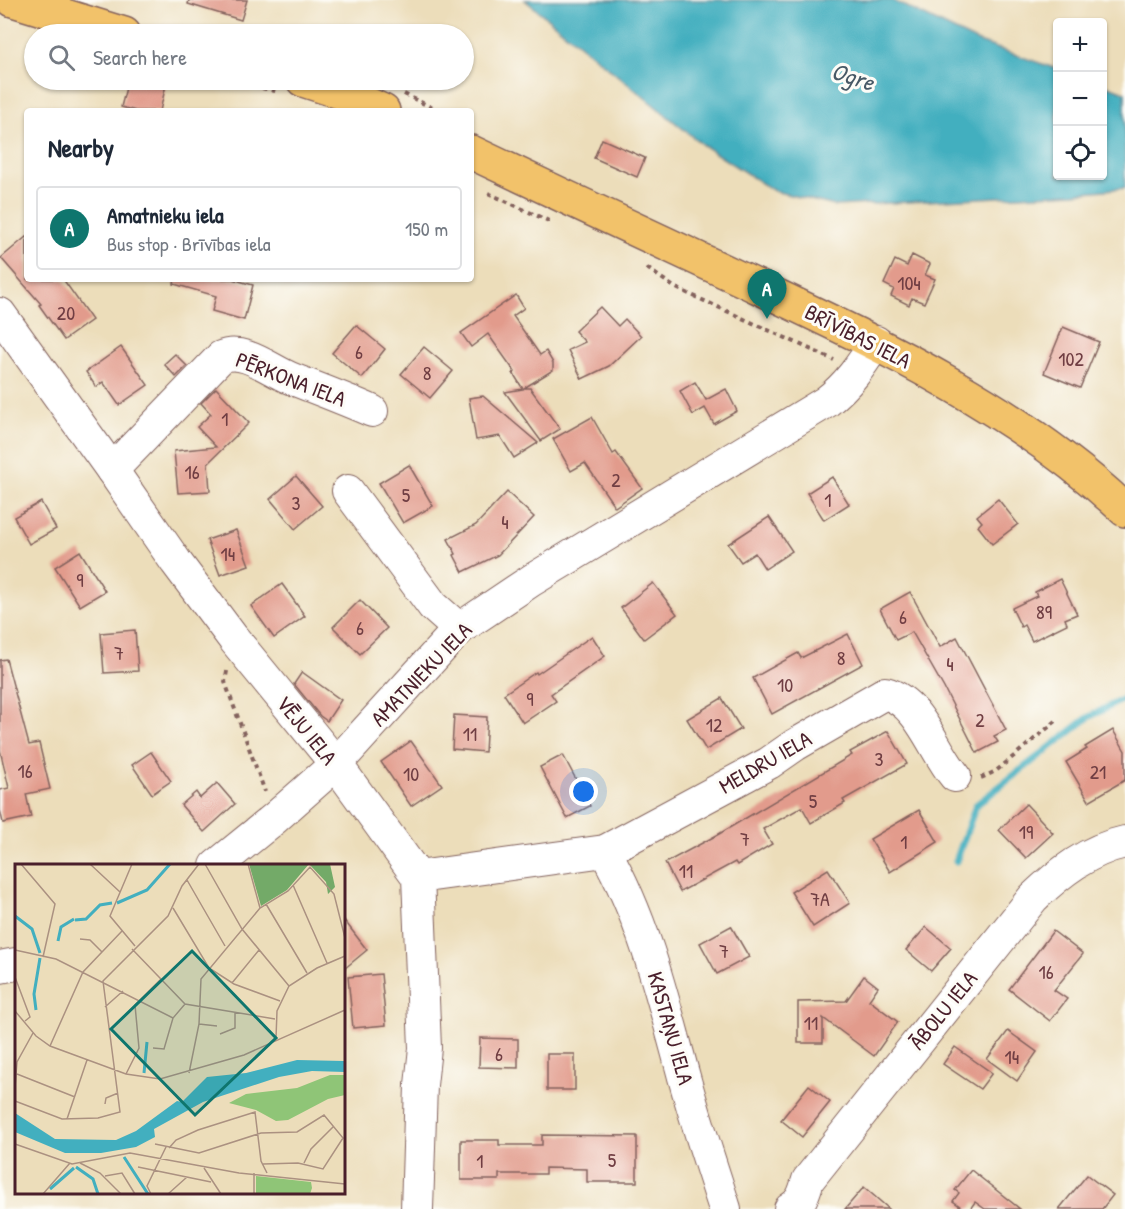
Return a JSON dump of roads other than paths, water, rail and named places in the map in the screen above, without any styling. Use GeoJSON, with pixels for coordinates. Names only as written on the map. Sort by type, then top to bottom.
{"type":"FeatureCollection","features":[{"type":"Feature","properties":{"kind":"main road"},"geometry":{"type":"LineString","coordinates":[[13,0],[91,24]]}},
{"type":"Feature","properties":{"kind":"main road"},"geometry":{"type":"LineString","coordinates":[[334,90],[376,108]]}},
{"type":"Feature","properties":{"kind":"main road","name":"BRĪVĪBAS IELA"},"geometry":{"type":"LineString","coordinates":[[474,154],[876,342],[991,407],[1063,458],[1125,510]]}},
{"type":"Feature","properties":{"kind":"street","name":"VĒJU IELA"},"geometry":{"type":"LineString","coordinates":[[0,314],[176,562],[233,638],[336,764],[418,877]]}},
{"type":"Feature","properties":{"kind":"street","name":"AMATNIEKU IELA"},"geometry":{"type":"LineString","coordinates":[[218,864],[336,764],[459,629],[532,580],[826,402],[842,390],[858,371],[876,342]]}},
{"type":"Feature","properties":{"kind":"street","name":"PĒRKONA IELA"},"geometry":{"type":"LineString","coordinates":[[112,470],[221,357],[228,354],[266,364],[287,377],[372,411]]}},
{"type":"Feature","properties":{"kind":"street"},"geometry":{"type":"LineString","coordinates":[[348,491],[433,606],[459,629]]}},
{"type":"Feature","properties":{"kind":"street","name":"MELDRU IELA"},"geometry":{"type":"LineString","coordinates":[[418,877],[605,851],[769,763],[795,745],[885,693],[896,696],[909,706],[946,766],[955,776]]}},
{"type":"Feature","properties":{"kind":"street","name":"ĀBOLU IELA"},"geometry":{"type":"LineString","coordinates":[[790,1209],[803,1198],[808,1180],[1033,898],[1059,873],[1111,845],[1125,842]]}},
{"type":"Feature","properties":{"kind":"street","name":"KASTAŅU IELA"},"geometry":{"type":"LineString","coordinates":[[605,851],[622,882],[651,957],[725,1209]]}},
{"type":"Feature","properties":{"kind":"street"},"geometry":{"type":"LineString","coordinates":[[417,1209],[421,1085],[425,1048],[418,877]]}},
{"type":"Feature","properties":{"kind":"street"},"geometry":{"type":"LineString","coordinates":[[0,968],[15,964]]}},
{"type":"Feature","properties":{"kind":"water","name":"Ogre"},"geometry":{"type":"Polygon","coordinates":[[[525,0],[892,0],[976,41],[1053,68],[1053,180],[1107,180],[1107,85],[1125,92],[1125,188],[1074,193],[835,206],[774,191],[704,146],[525,0]]]}},
{"type":"Feature","properties":{"kind":"waterway"},"geometry":{"type":"LineString","coordinates":[[956,861],[976,805],[1089,717],[1125,698]]}},
{"type":"Feature","properties":{"kind":"place","name":"Amatnieku iela"},"geometry":{"type":"Point","coordinates":[767,319]}}]}
